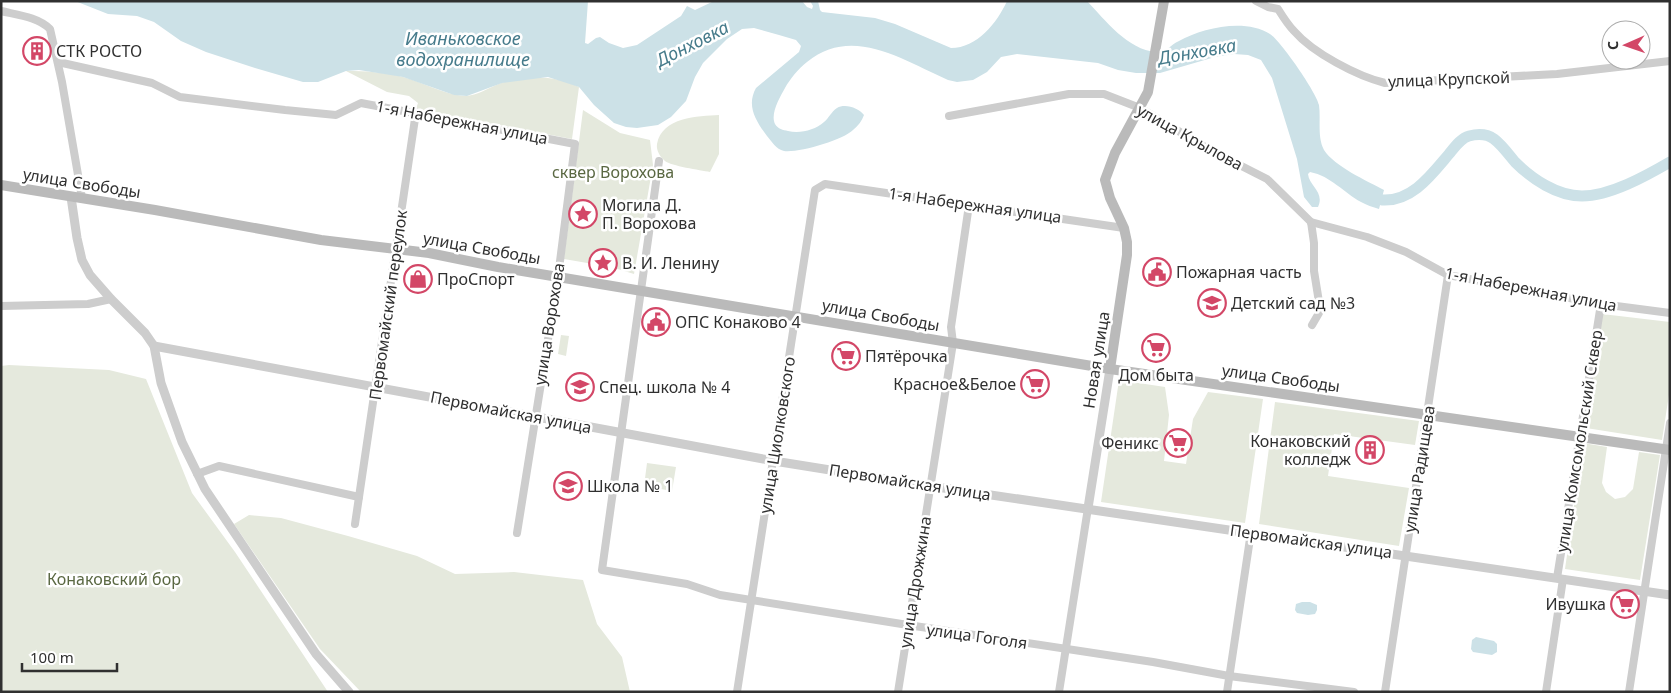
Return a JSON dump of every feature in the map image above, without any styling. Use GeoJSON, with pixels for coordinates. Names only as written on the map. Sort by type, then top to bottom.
{"type":"FeatureCollection","features":[{"type":"Feature","properties":{"kind":"main road","name":"Новая улица"},"geometry":{"type":"LineString","coordinates":[[1110,369],[1127,255],[1127,242],[1124,228],[1110,198],[1105,180],[1115,154],[1148,92],[1164,1]]}},
{"type":"Feature","properties":{"kind":"main road","name":"улица Свободы"},"geometry":{"type":"LineString","coordinates":[[1,185],[321,240],[397,248],[558,277],[1110,369],[1668,449]]}},
{"type":"Feature","properties":{"kind":"street","name":"улица Крупской"},"geometry":{"type":"LineString","coordinates":[[1256,1],[1268,7],[1278,9],[1294,32],[1317,50],[1359,74],[1385,83],[1557,74],[1670,61]]}},
{"type":"Feature","properties":{"kind":"street"},"geometry":{"type":"LineString","coordinates":[[1,11],[34,19],[47,26],[52,34],[82,198]]}},
{"type":"Feature","properties":{"kind":"street","name":"1-я Набережная улица"},"geometry":{"type":"LineString","coordinates":[[58,62],[152,83],[180,97],[285,110],[336,114],[361,103],[416,112],[575,144]]}},
{"type":"Feature","properties":{"kind":"street","name":"улица Крылова"},"geometry":{"type":"LineString","coordinates":[[949,116],[1069,94],[1104,94],[1140,108],[1210,150],[1267,180],[1311,222]]}},
{"type":"Feature","properties":{"kind":"street","name":"Первомайский переулок"},"geometry":{"type":"LineString","coordinates":[[355,524],[416,112]]}},
{"type":"Feature","properties":{"kind":"street","name":"улица Ворохова"},"geometry":{"type":"LineString","coordinates":[[517,533],[534,416],[558,277],[575,144]]}},
{"type":"Feature","properties":{"kind":"street"},"geometry":{"type":"LineString","coordinates":[[620,433],[659,161]]}},
{"type":"Feature","properties":{"kind":"street","name":"1-я Набережная улица"},"geometry":{"type":"LineString","coordinates":[[825,184],[1124,228]]}},
{"type":"Feature","properties":{"kind":"street","name":"улица Циолковского"},"geometry":{"type":"LineString","coordinates":[[737,692],[815,190],[825,184]]}},
{"type":"Feature","properties":{"kind":"street"},"geometry":{"type":"LineString","coordinates":[[71,197],[82,260],[90,275],[145,333],[154,346],[161,383],[182,442],[205,489],[316,654],[349,692]]}},
{"type":"Feature","properties":{"kind":"street","name":"улица Дрожжина"},"geometry":{"type":"LineString","coordinates":[[898,692],[953,343],[951,327],[969,204]]}},
{"type":"Feature","properties":{"kind":"street"},"geometry":{"type":"LineString","coordinates":[[1311,222],[1314,243],[1314,270],[1319,302],[1319,313],[1312,325]]}},
{"type":"Feature","properties":{"kind":"street","name":"1-я Набережная улица"},"geometry":{"type":"LineString","coordinates":[[1311,222],[1367,237],[1406,252],[1448,275],[1601,304],[1670,313]]}},
{"type":"Feature","properties":{"kind":"street","name":"улица Радищева"},"geometry":{"type":"LineString","coordinates":[[1385,692],[1448,275]]}},
{"type":"Feature","properties":{"kind":"street"},"geometry":{"type":"LineString","coordinates":[[1,306],[88,304],[111,299]]}},
{"type":"Feature","properties":{"kind":"street","name":"улица Комсомольский Сквер"},"geometry":{"type":"LineString","coordinates":[[1546,692],[1580,436],[1601,304]]}},
{"type":"Feature","properties":{"kind":"street","name":"Первомайская улица"},"geometry":{"type":"LineString","coordinates":[[154,346],[774,461],[930,486],[1670,595]]}},
{"type":"Feature","properties":{"kind":"street","name":"Новая улица"},"geometry":{"type":"LineString","coordinates":[[1060,692],[1110,369]]}},
{"type":"Feature","properties":{"kind":"street"},"geometry":{"type":"LineString","coordinates":[[1629,692],[1668,449],[1670,423]]}},
{"type":"Feature","properties":{"kind":"street","name":"улица Гоголя"},"geometry":{"type":"LineString","coordinates":[[620,433],[602,570],[687,584],[720,595],[1153,662],[1229,676],[1354,692]]}},
{"type":"Feature","properties":{"kind":"street"},"geometry":{"type":"LineString","coordinates":[[197,474],[220,466],[359,497]]}},
{"type":"Feature","properties":{"kind":"street"},"geometry":{"type":"LineString","coordinates":[[1227,692],[1251,532]]}},
{"type":"Feature","properties":{"kind":"green space"},"geometry":{"type":"Polygon","coordinates":[[[346,71],[396,75],[441,91],[465,96],[479,93],[511,80],[551,78],[561,80],[579,87],[572,139],[416,109],[418,103],[409,96],[387,92],[346,71]]]}},
{"type":"Feature","properties":{"kind":"green space","name":"сквер Ворохова"},"geometry":{"type":"Polygon","coordinates":[[[583,110],[620,133],[650,140],[653,165],[634,274],[611,267],[608,261],[603,258],[598,259],[593,264],[564,259],[583,110]]]}},
{"type":"Feature","properties":{"kind":"green space"},"geometry":{"type":"Polygon","coordinates":[[[719,115],[719,154],[710,172],[673,165],[665,161],[660,155],[657,144],[660,135],[673,123],[691,117],[719,115]]]}},
{"type":"Feature","properties":{"kind":"green space"},"geometry":{"type":"Polygon","coordinates":[[[1602,314],[1670,322],[1670,388],[1662,440],[1586,428],[1602,314]]]}},
{"type":"Feature","properties":{"kind":"green space"},"geometry":{"type":"Polygon","coordinates":[[[561,335],[569,336],[566,356],[558,354],[561,335]]]}},
{"type":"Feature","properties":{"kind":"green space","name":"Конаковский бор"},"geometry":{"type":"Polygon","coordinates":[[[1,366],[109,370],[146,379],[192,493],[235,552],[328,692],[1,692],[1,366]]]}},
{"type":"Feature","properties":{"kind":"green space"},"geometry":{"type":"Polygon","coordinates":[[[1119,380],[1165,387],[1169,415],[1164,461],[1186,464],[1193,419],[1208,392],[1263,399],[1245,523],[1101,502],[1119,380]]]}},
{"type":"Feature","properties":{"kind":"green space"},"geometry":{"type":"Polygon","coordinates":[[[1275,402],[1419,421],[1415,445],[1334,434],[1328,476],[1409,488],[1399,546],[1259,524],[1275,402]]]}},
{"type":"Feature","properties":{"kind":"green space"},"geometry":{"type":"Polygon","coordinates":[[[1583,443],[1607,447],[1602,483],[1606,492],[1615,499],[1625,497],[1633,489],[1639,452],[1660,455],[1640,580],[1565,569],[1583,443]]]}},
{"type":"Feature","properties":{"kind":"green space"},"geometry":{"type":"Polygon","coordinates":[[[647,463],[676,467],[672,491],[644,486],[647,463]]]}},
{"type":"Feature","properties":{"kind":"green space"},"geometry":{"type":"Polygon","coordinates":[[[249,515],[281,518],[348,536],[417,556],[455,574],[514,572],[583,580],[597,624],[622,657],[630,692],[361,692],[320,649],[234,524],[249,515]]]}},
{"type":"Feature","properties":{"kind":"water","name":"Иваньковское водохранилище"},"geometry":{"type":"Polygon","coordinates":[[[75,1],[588,1],[585,43],[588,44],[600,37],[609,43],[623,48],[637,45],[681,16],[687,6],[695,10],[714,1],[802,1],[807,7],[812,9],[813,6],[810,1],[818,1],[822,12],[875,18],[895,24],[951,48],[969,44],[978,39],[992,26],[1007,1],[1087,1],[1109,25],[1127,40],[1136,46],[1156,52],[1165,50],[1188,36],[1211,29],[1236,26],[1248,27],[1260,29],[1270,34],[1289,56],[1317,99],[1320,134],[1324,150],[1335,162],[1384,190],[1379,209],[1363,203],[1331,181],[1310,172],[1308,174],[1309,178],[1320,197],[1318,207],[1312,207],[1304,197],[1297,159],[1272,78],[1261,60],[1248,55],[1234,54],[1215,57],[1160,73],[1136,73],[1118,70],[1098,63],[1017,54],[1001,57],[987,72],[973,80],[957,82],[948,80],[878,50],[860,46],[842,46],[824,51],[797,71],[778,101],[774,115],[775,124],[782,130],[793,132],[807,131],[820,125],[835,110],[844,106],[859,110],[864,115],[862,119],[848,134],[831,142],[800,150],[784,151],[774,145],[759,125],[752,107],[752,101],[756,88],[799,52],[801,46],[796,40],[754,28],[742,29],[727,39],[703,63],[695,77],[686,101],[671,117],[658,125],[637,128],[614,123],[594,105],[579,87],[548,77],[502,83],[467,96],[454,95],[403,77],[359,70],[346,71],[318,82],[303,82],[206,52],[181,41],[154,22],[137,16],[108,14],[75,1]]]}},
{"type":"Feature","properties":{"kind":"water"},"geometry":{"type":"Polygon","coordinates":[[[1310,602],[1317,605],[1315,614],[1297,613],[1295,610],[1296,604],[1310,602]]]}},
{"type":"Feature","properties":{"kind":"water"},"geometry":{"type":"Polygon","coordinates":[[[1476,637],[1494,641],[1497,644],[1497,652],[1492,655],[1473,652],[1471,649],[1472,640],[1476,637]]]}},
{"type":"Feature","properties":{"kind":"waterway","name":"Донховка"},"geometry":{"type":"LineString","coordinates":[[1368,194],[1382,200],[1393,199],[1412,192],[1436,170],[1460,141],[1475,135],[1491,137],[1503,147],[1515,162],[1537,180],[1554,190],[1573,195],[1593,195],[1616,189],[1670,162]]}},
{"type":"Feature","properties":{"kind":"place","name":"СТК РОСТО"},"geometry":{"type":"Point","coordinates":[37,51]}},
{"type":"Feature","properties":{"kind":"place","name":"Могила Д. П. Ворохова"},"geometry":{"type":"Point","coordinates":[583,214]}},
{"type":"Feature","properties":{"kind":"place","name":"В. И. Ленину"},"geometry":{"type":"Point","coordinates":[603,263]}},
{"type":"Feature","properties":{"kind":"place","name":"Пожарная часть"},"geometry":{"type":"Point","coordinates":[1157,272]}},
{"type":"Feature","properties":{"kind":"place","name":"ПроСпорт"},"geometry":{"type":"Point","coordinates":[418,279]}},
{"type":"Feature","properties":{"kind":"place","name":"Детский сад №3"},"geometry":{"type":"Point","coordinates":[1212,303]}},
{"type":"Feature","properties":{"kind":"place","name":"ОПС Конаково 4"},"geometry":{"type":"Point","coordinates":[656,322]}},
{"type":"Feature","properties":{"kind":"place","name":"Дом быта"},"geometry":{"type":"Point","coordinates":[1156,348]}},
{"type":"Feature","properties":{"kind":"place","name":"Пятёрочка"},"geometry":{"type":"Point","coordinates":[846,356]}},
{"type":"Feature","properties":{"kind":"place","name":"Красное&Белое"},"geometry":{"type":"Point","coordinates":[1035,384]}},
{"type":"Feature","properties":{"kind":"place","name":"Спец. школа № 4"},"geometry":{"type":"Point","coordinates":[580,387]}},
{"type":"Feature","properties":{"kind":"place","name":"Феникс"},"geometry":{"type":"Point","coordinates":[1178,443]}},
{"type":"Feature","properties":{"kind":"place","name":"Конаковский колледж"},"geometry":{"type":"Point","coordinates":[1370,450]}},
{"type":"Feature","properties":{"kind":"place","name":"Школа № 1"},"geometry":{"type":"Point","coordinates":[568,486]}},
{"type":"Feature","properties":{"kind":"place","name":"Ивушка"},"geometry":{"type":"Point","coordinates":[1625,604]}}]}
